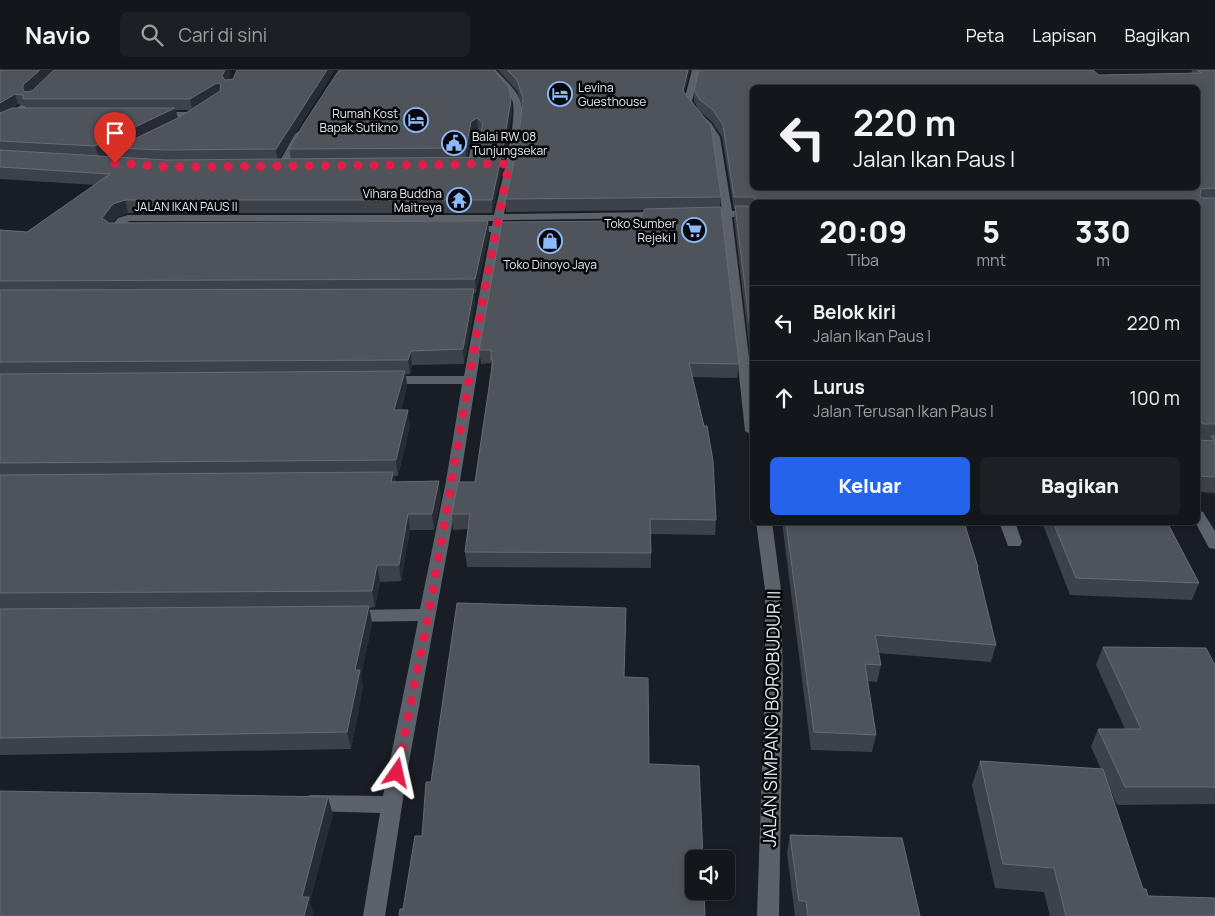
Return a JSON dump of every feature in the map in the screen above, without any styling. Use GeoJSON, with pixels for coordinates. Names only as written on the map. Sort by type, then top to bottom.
{"type":"FeatureCollection","features":[{"type":"Feature","properties":{"kind":"street"},"geometry":{"type":"LineString","coordinates":[[374,916],[392,805],[428,615],[448,481],[469,380],[478,298],[498,223],[503,164],[515,133],[518,106],[516,99],[492,70]]}},
{"type":"Feature","properties":{"kind":"street"},"geometry":{"type":"LineString","coordinates":[[696,70],[688,101],[694,114],[708,125],[716,137],[723,181],[750,414]]}},
{"type":"Feature","properties":{"kind":"street"},"geometry":{"type":"LineString","coordinates":[[0,123],[27,105]]}},
{"type":"Feature","properties":{"kind":"street"},"geometry":{"type":"LineString","coordinates":[[147,115],[198,113],[178,125]]}},
{"type":"Feature","properties":{"kind":"street"},"geometry":{"type":"LineString","coordinates":[[14,114],[33,114]]}},
{"type":"Feature","properties":{"kind":"street"},"geometry":{"type":"LineString","coordinates":[[282,166],[304,128]]}},
{"type":"Feature","properties":{"kind":"street"},"geometry":{"type":"LineString","coordinates":[[471,165],[478,134]]}},
{"type":"Feature","properties":{"kind":"street"},"geometry":{"type":"LineString","coordinates":[[689,214],[750,214]]}},
{"type":"Feature","properties":{"kind":"street"},"geometry":{"type":"LineString","coordinates":[[634,226],[641,215]]}},
{"type":"Feature","properties":{"kind":"street"},"geometry":{"type":"LineString","coordinates":[[453,229],[498,223],[670,215]]}},
{"type":"Feature","properties":{"kind":"street","name":"JALAN IKAN PAUS II"},"geometry":{"type":"LineString","coordinates":[[129,232],[114,232],[113,230],[122,220],[128,218],[498,223]]}},
{"type":"Feature","properties":{"kind":"street"},"geometry":{"type":"LineString","coordinates":[[498,223],[535,229]]}},
{"type":"Feature","properties":{"kind":"street"},"geometry":{"type":"LineString","coordinates":[[371,380],[469,380]]}},
{"type":"Feature","properties":{"kind":"street"},"geometry":{"type":"LineString","coordinates":[[1200,518],[1215,544]]}},
{"type":"Feature","properties":{"kind":"street","name":"JALAN SIMPANG BOROBUDUR II"},"geometry":{"type":"LineString","coordinates":[[764,525],[773,599],[774,683],[768,916]]}},
{"type":"Feature","properties":{"kind":"street"},"geometry":{"type":"LineString","coordinates":[[1008,525],[1014,542]]}},
{"type":"Feature","properties":{"kind":"street"},"geometry":{"type":"LineString","coordinates":[[339,616],[428,615]]}},
{"type":"Feature","properties":{"kind":"street"},"geometry":{"type":"LineString","coordinates":[[294,802],[392,805]]}},
{"type":"Feature","properties":{"kind":"building"},"geometry":{"type":"Polygon","coordinates":[[[0,70],[40,70],[23,85],[25,92],[32,91],[54,70],[225,70],[222,76],[225,80],[233,79],[237,70],[327,70],[276,149],[166,150],[116,148],[178,118],[220,91],[221,85],[219,83],[190,99],[23,99],[23,95],[15,94],[0,103],[0,70]]]}},
{"type":"Feature","properties":{"kind":"building"},"geometry":{"type":"Polygon","coordinates":[[[339,70],[494,70],[509,88],[511,100],[503,147],[478,148],[483,123],[477,118],[471,122],[466,148],[289,149],[339,70]]]}},
{"type":"Feature","properties":{"kind":"building"},"geometry":{"type":"Polygon","coordinates":[[[507,70],[688,70],[683,91],[711,126],[721,197],[506,199],[518,144],[523,98],[517,80],[507,70]]]}},
{"type":"Feature","properties":{"kind":"building"},"geometry":{"type":"Polygon","coordinates":[[[699,70],[1093,70],[1099,75],[1202,73],[1197,70],[1215,70],[1215,188],[1201,189],[1200,196],[1202,198],[1215,198],[1215,424],[1203,424],[1200,419],[1200,200],[754,200],[753,197],[734,197],[723,125],[713,110],[700,100],[694,90],[699,70]]]}},
{"type":"Feature","properties":{"kind":"building"},"geometry":{"type":"Polygon","coordinates":[[[12,108],[175,108],[95,146],[0,141],[0,113],[12,108]]]}},
{"type":"Feature","properties":{"kind":"building"},"geometry":{"type":"Polygon","coordinates":[[[0,150],[166,160],[501,157],[492,200],[125,200],[113,204],[102,218],[109,223],[488,221],[475,279],[0,281],[0,230],[27,232],[110,174],[0,167],[0,150]]]}},
{"type":"Feature","properties":{"kind":"building"},"geometry":{"type":"Polygon","coordinates":[[[735,206],[750,206],[750,329],[735,206]]]}},
{"type":"Feature","properties":{"kind":"building"},"geometry":{"type":"Polygon","coordinates":[[[721,207],[739,364],[689,363],[704,426],[707,426],[713,461],[716,520],[650,519],[651,553],[465,552],[470,514],[452,514],[458,482],[475,482],[493,360],[491,360],[491,350],[479,350],[502,222],[622,221],[641,217],[645,209],[721,207]]]}},
{"type":"Feature","properties":{"kind":"building"},"geometry":{"type":"Polygon","coordinates":[[[474,289],[463,349],[411,351],[408,360],[0,362],[0,290],[474,289]]]}},
{"type":"Feature","properties":{"kind":"building"},"geometry":{"type":"Polygon","coordinates":[[[405,371],[394,410],[408,410],[396,460],[0,463],[0,374],[405,371]]]}},
{"type":"Feature","properties":{"kind":"building"},"geometry":{"type":"Polygon","coordinates":[[[1211,436],[1215,436],[1215,477],[1200,476],[1200,440],[1214,441],[1211,436]]]}},
{"type":"Feature","properties":{"kind":"building"},"geometry":{"type":"Polygon","coordinates":[[[393,472],[391,482],[439,481],[432,514],[408,514],[399,565],[377,565],[372,591],[0,593],[0,475],[393,472]]]}},
{"type":"Feature","properties":{"kind":"building"},"geometry":{"type":"Polygon","coordinates":[[[786,525],[965,525],[978,567],[996,645],[875,635],[881,665],[865,664],[876,735],[814,732],[786,525]]]}},
{"type":"Feature","properties":{"kind":"building"},"geometry":{"type":"Polygon","coordinates":[[[1054,525],[1169,525],[1199,583],[1076,578],[1054,525]]]}},
{"type":"Feature","properties":{"kind":"building"},"geometry":{"type":"Polygon","coordinates":[[[457,603],[626,608],[624,677],[648,678],[649,764],[699,766],[703,850],[685,850],[685,900],[704,900],[705,916],[399,916],[400,909],[403,909],[415,836],[422,836],[426,782],[431,782],[457,603]]]}},
{"type":"Feature","properties":{"kind":"building"},"geometry":{"type":"Polygon","coordinates":[[[369,606],[355,670],[360,670],[347,732],[0,738],[0,609],[369,606]]]}},
{"type":"Feature","properties":{"kind":"building"},"geometry":{"type":"Polygon","coordinates":[[[1103,647],[1206,648],[1215,665],[1215,787],[1125,787],[1098,729],[1141,729],[1103,647]]]}},
{"type":"Feature","properties":{"kind":"building"},"geometry":{"type":"Polygon","coordinates":[[[980,761],[1103,769],[1143,889],[1146,889],[1148,896],[1215,898],[1215,916],[1066,916],[1054,868],[1003,864],[980,761]]]}},
{"type":"Feature","properties":{"kind":"building"},"geometry":{"type":"Polygon","coordinates":[[[0,791],[328,797],[302,897],[309,897],[304,916],[0,916],[0,791]]]}},
{"type":"Feature","properties":{"kind":"building"},"geometry":{"type":"Polygon","coordinates":[[[790,835],[902,838],[920,916],[808,916],[806,901],[799,901],[790,835]]]}},
{"type":"Feature","properties":{"kind":"place","name":"Levina Guesthouse"},"geometry":{"type":"Point","coordinates":[560,94]}},
{"type":"Feature","properties":{"kind":"place","name":"Rumah Kost Bapak Sutikno"},"geometry":{"type":"Point","coordinates":[416,120]}},
{"type":"Feature","properties":{"kind":"place","name":"Balai RW 08 Tunjungsekar"},"geometry":{"type":"Point","coordinates":[454,143]}},
{"type":"Feature","properties":{"kind":"place","name":"Vihara Buddha Maitreya"},"geometry":{"type":"Point","coordinates":[459,200]}},
{"type":"Feature","properties":{"kind":"place","name":"Toko Sumber Rejeki I"},"geometry":{"type":"Point","coordinates":[694,230]}},
{"type":"Feature","properties":{"kind":"place","name":"Toko Dinoyo Jaya"},"geometry":{"type":"Point","coordinates":[550,241]}},
{"type":"Feature","properties":{"kind":"route"},"geometry":{"type":"LineString","coordinates":[[115,163],[170,167],[509,164],[483,298],[432,596],[397,773]]}}]}
